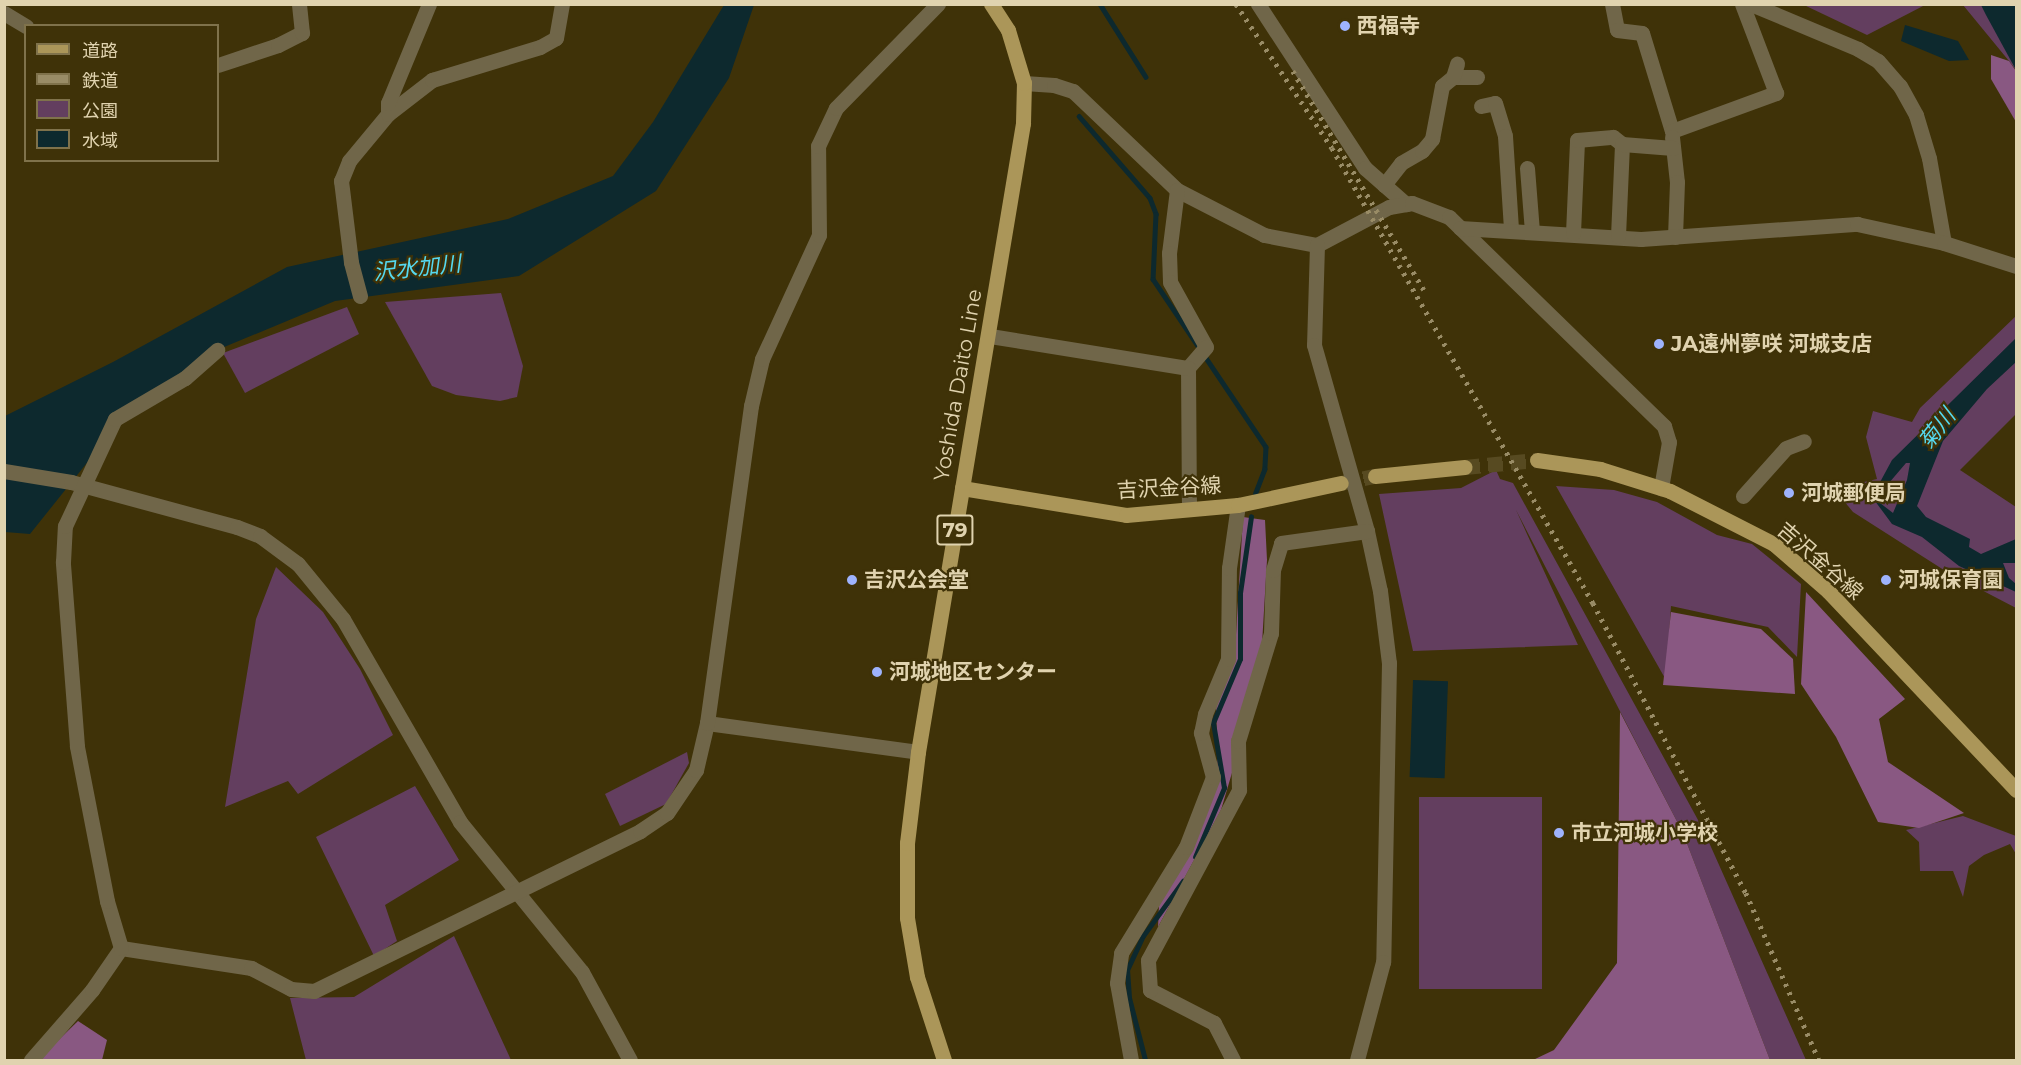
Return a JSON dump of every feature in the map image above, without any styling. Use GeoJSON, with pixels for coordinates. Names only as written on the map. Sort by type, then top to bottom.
{"type":"FeatureCollection","features":[{"type":"Feature","properties":{"kind":"main road","name":"Yoshida Daito Line"},"geometry":{"type":"LineString","coordinates":[[944,1060],[917,976],[907,918],[907,843],[918,752],[990,336],[1023,123],[1024,83],[1008,30],[991,4]]}},
{"type":"Feature","properties":{"kind":"main road","name":"吉沢金谷線"},"geometry":{"type":"LineString","coordinates":[[1537,460],[1600,469],[1661,488],[1726,516],[1774,544],[1828,591],[2016,790]]}},
{"type":"Feature","properties":{"kind":"main road"},"geometry":{"type":"LineString","coordinates":[[1375,476],[1466,467]]}},
{"type":"Feature","properties":{"kind":"main road","name":"吉沢金谷線"},"geometry":{"type":"LineString","coordinates":[[962,488],[1126,515],[1238,505],[1341,483]]}},
{"type":"Feature","properties":{"kind":"street"},"geometry":{"type":"LineString","coordinates":[[219,65],[302,33],[299,4]]}},
{"type":"Feature","properties":{"kind":"street"},"geometry":{"type":"LineString","coordinates":[[388,114],[388,102],[429,4]]}},
{"type":"Feature","properties":{"kind":"street"},"geometry":{"type":"LineString","coordinates":[[360,295],[351,262],[341,181],[349,162],[388,114],[432,80],[540,47],[556,38],[562,4]]}},
{"type":"Feature","properties":{"kind":"street"},"geometry":{"type":"LineString","coordinates":[[121,948],[251,968],[291,989],[314,991],[640,831],[667,813],[696,770],[707,723],[751,406],[762,359],[819,235],[818,146],[836,108],[938,4]]}},
{"type":"Feature","properties":{"kind":"street"},"geometry":{"type":"LineString","coordinates":[[1258,4],[1365,168],[1406,204]]}},
{"type":"Feature","properties":{"kind":"street"},"geometry":{"type":"LineString","coordinates":[[1612,4],[1617,30],[1642,33],[1672,131],[1675,237]]}},
{"type":"Feature","properties":{"kind":"street"},"geometry":{"type":"LineString","coordinates":[[1672,131],[1776,93],[1742,4]]}},
{"type":"Feature","properties":{"kind":"street"},"geometry":{"type":"LineString","coordinates":[[1751,4],[1858,49],[1878,61],[1900,86],[1916,115],[1929,158],[1944,243]]}},
{"type":"Feature","properties":{"kind":"street"},"geometry":{"type":"LineString","coordinates":[[4,13],[24,25]]}},
{"type":"Feature","properties":{"kind":"street"},"geometry":{"type":"LineString","coordinates":[[1384,185],[1401,163],[1422,150],[1432,139],[1442,86],[1455,71],[1478,77]]}},
{"type":"Feature","properties":{"kind":"street"},"geometry":{"type":"LineString","coordinates":[[1024,83],[1054,85],[1073,91],[1177,190],[1264,235],[1317,245],[1389,207],[1406,204],[1424,205],[1449,218],[1664,426],[1670,441],[1661,488]]}},
{"type":"Feature","properties":{"kind":"street"},"geometry":{"type":"LineString","coordinates":[[1481,106],[1495,103],[1504,136],[1511,230]]}},
{"type":"Feature","properties":{"kind":"street"},"geometry":{"type":"LineString","coordinates":[[1573,233],[1577,140],[1613,136],[1622,144],[1673,148]]}},
{"type":"Feature","properties":{"kind":"street"},"geometry":{"type":"LineString","coordinates":[[1618,236],[1622,144]]}},
{"type":"Feature","properties":{"kind":"street"},"geometry":{"type":"LineString","coordinates":[[1527,168],[1532,231]]}},
{"type":"Feature","properties":{"kind":"street"},"geometry":{"type":"LineString","coordinates":[[1177,190],[1169,253],[1170,282],[1206,346],[1191,365],[1189,509]]}},
{"type":"Feature","properties":{"kind":"street"},"geometry":{"type":"LineString","coordinates":[[1460,228],[1675,237],[1857,224],[1944,243],[2016,266]]}},
{"type":"Feature","properties":{"kind":"street"},"geometry":{"type":"LineString","coordinates":[[1317,245],[1314,345],[1367,531],[1380,591],[1389,663],[1390,734],[1383,962],[1356,1060]]}},
{"type":"Feature","properties":{"kind":"street"},"geometry":{"type":"LineString","coordinates":[[990,336],[1191,365]]}},
{"type":"Feature","properties":{"kind":"street"},"geometry":{"type":"LineString","coordinates":[[31,1060],[92,990],[121,948],[85,794],[68,654],[65,526],[82,485],[115,419],[184,378],[217,350]]}},
{"type":"Feature","properties":{"kind":"street"},"geometry":{"type":"LineString","coordinates":[[1743,496],[1786,448],[1804,441]]}},
{"type":"Feature","properties":{"kind":"street"},"geometry":{"type":"LineString","coordinates":[[9,472],[82,485],[244,530],[260,536],[298,564],[343,619],[460,822],[582,972],[630,1060]]}},
{"type":"Feature","properties":{"kind":"street"},"geometry":{"type":"LineString","coordinates":[[1131,1060],[1117,983],[1121,953],[1186,848],[1213,777],[1201,733],[1205,714],[1228,659],[1229,568],[1238,505]]}},
{"type":"Feature","properties":{"kind":"street"},"geometry":{"type":"LineString","coordinates":[[1233,1060],[1214,1023],[1150,990],[1148,960],[1239,790],[1238,741],[1271,633],[1273,570],[1281,543],[1367,531]]}},
{"type":"Feature","properties":{"kind":"street"},"geometry":{"type":"LineString","coordinates":[[707,723],[918,752]]}},
{"type":"Feature","properties":{"kind":"street"},"geometry":{"type":"LineString","coordinates":[[1347,1060],[1364,1034]]}},
{"type":"Feature","properties":{"kind":"green space"},"geometry":{"type":"Polygon","coordinates":[[[1804,5],[1925,5],[1867,35],[1804,5]]]}},
{"type":"Feature","properties":{"kind":"green space"},"geometry":{"type":"Polygon","coordinates":[[[1963,5],[2016,5],[2016,70],[2009,61],[1963,5]]]}},
{"type":"Feature","properties":{"kind":"green space"},"geometry":{"type":"Polygon","coordinates":[[[501,293],[523,366],[517,397],[500,401],[456,395],[432,386],[385,302],[501,293]]]}},
{"type":"Feature","properties":{"kind":"green space"},"geometry":{"type":"Polygon","coordinates":[[[347,307],[359,334],[245,393],[223,353],[347,307]]]}},
{"type":"Feature","properties":{"kind":"green space"},"geometry":{"type":"Polygon","coordinates":[[[2016,316],[2016,414],[1960,470],[2016,507],[2016,608],[1947,572],[1853,512],[1834,489],[1877,479],[1866,437],[1873,411],[1912,422],[1920,408],[2016,316]]]}},
{"type":"Feature","properties":{"kind":"green space"},"geometry":{"type":"Polygon","coordinates":[[[1496,470],[1500,479],[1513,483],[1703,829],[1806,1060],[1770,1060],[1683,833],[1516,510],[1578,645],[1413,651],[1379,494],[1461,488],[1496,470]]]}},
{"type":"Feature","properties":{"kind":"green space"},"geometry":{"type":"Polygon","coordinates":[[[1556,486],[1614,490],[1657,502],[1717,535],[1752,544],[1801,584],[1797,657],[1768,627],[1671,606],[1666,680],[1556,486]]]}},
{"type":"Feature","properties":{"kind":"green space"},"geometry":{"type":"Polygon","coordinates":[[[276,567],[323,612],[360,669],[393,735],[298,794],[288,781],[225,807],[256,619],[276,567]]]}},
{"type":"Feature","properties":{"kind":"green space"},"geometry":{"type":"Polygon","coordinates":[[[687,752],[689,763],[666,804],[620,826],[605,794],[687,752]]]}},
{"type":"Feature","properties":{"kind":"green space"},"geometry":{"type":"Polygon","coordinates":[[[415,786],[459,860],[385,905],[397,941],[374,956],[316,837],[415,786]]]}},
{"type":"Feature","properties":{"kind":"green space"},"geometry":{"type":"Polygon","coordinates":[[[1419,797],[1542,797],[1542,989],[1419,989],[1419,797]]]}},
{"type":"Feature","properties":{"kind":"green space"},"geometry":{"type":"Polygon","coordinates":[[[1963,816],[2016,836],[2016,854],[2010,844],[1984,855],[1969,866],[1963,897],[1953,871],[1920,871],[1919,842],[1906,830],[1963,816]]]}},
{"type":"Feature","properties":{"kind":"green space"},"geometry":{"type":"Polygon","coordinates":[[[454,936],[511,1060],[306,1060],[290,998],[354,997],[454,936]]]}},
{"type":"Feature","properties":{"kind":"shaded area"},"geometry":{"type":"Polygon","coordinates":[[[1991,55],[2009,61],[2016,71],[2016,122],[1991,79],[1991,55]]]}},
{"type":"Feature","properties":{"kind":"shaded area"},"geometry":{"type":"Polygon","coordinates":[[[1243,517],[1265,520],[1267,560],[1260,678],[1221,810],[1158,927],[1159,905],[1218,783],[1216,701],[1235,651],[1243,517]]]}},
{"type":"Feature","properties":{"kind":"shaded area"},"geometry":{"type":"Polygon","coordinates":[[[1806,592],[1905,699],[1879,719],[1888,762],[1964,813],[1919,828],[1878,822],[1836,737],[1801,684],[1806,592]]]}},
{"type":"Feature","properties":{"kind":"shaded area"},"geometry":{"type":"Polygon","coordinates":[[[1671,612],[1761,629],[1793,659],[1795,694],[1663,685],[1671,612]]]}},
{"type":"Feature","properties":{"kind":"shaded area"},"geometry":{"type":"Polygon","coordinates":[[[1620,712],[1683,833],[1770,1060],[1533,1060],[1554,1050],[1617,963],[1620,712]]]}},
{"type":"Feature","properties":{"kind":"shaded area"},"geometry":{"type":"Polygon","coordinates":[[[78,1021],[107,1040],[102,1060],[38,1060],[78,1021]]]}},
{"type":"Feature","properties":{"kind":"water","name":"沢水加川"},"geometry":{"type":"Polygon","coordinates":[[[724,5],[754,5],[729,78],[656,191],[519,276],[335,301],[217,350],[126,414],[30,534],[5,532],[5,416],[113,362],[287,267],[508,219],[613,176],[653,122],[724,5]]]}},
{"type":"Feature","properties":{"kind":"water"},"geometry":{"type":"Polygon","coordinates":[[[1981,5],[2016,5],[2016,70],[1986,15],[1981,5]]]}},
{"type":"Feature","properties":{"kind":"water"},"geometry":{"type":"Polygon","coordinates":[[[1905,25],[1958,41],[1969,60],[1949,61],[1901,41],[1905,25]]]}},
{"type":"Feature","properties":{"kind":"water","name":"菊川"},"geometry":{"type":"Polygon","coordinates":[[[2016,338],[2016,362],[1987,389],[1943,441],[1917,506],[1926,517],[1970,539],[1969,547],[1981,554],[2016,539],[2016,563],[2003,563],[2009,578],[2016,584],[2016,592],[1959,566],[1922,537],[1892,524],[1872,497],[1892,460],[2016,338]],[[1906,463],[1883,490],[1880,503],[1893,513],[1907,480],[1910,463],[1906,463]]]}},
{"type":"Feature","properties":{"kind":"water"},"geometry":{"type":"Polygon","coordinates":[[[1413,680],[1448,681],[1445,778],[1410,777],[1413,680]]]}},
{"type":"Feature","properties":{"kind":"waterway"},"geometry":{"type":"LineString","coordinates":[[1100,4],[1146,77]]}},
{"type":"Feature","properties":{"kind":"waterway"},"geometry":{"type":"LineString","coordinates":[[1079,116],[1150,198],[1156,214],[1153,279],[1266,447],[1265,469],[1256,493]]}},
{"type":"Feature","properties":{"kind":"waterway"},"geometry":{"type":"LineString","coordinates":[[1195,857],[1224,788],[1213,723],[1240,659],[1240,593],[1251,517]]}},
{"type":"Feature","properties":{"kind":"waterway"},"geometry":{"type":"LineString","coordinates":[[1145,1060],[1129,998],[1127,970],[1143,936],[1183,881]]}},
{"type":"Feature","properties":{"kind":"tunnel"},"geometry":{"type":"LineString","coordinates":[[1465,467],[1537,460]]}},
{"type":"Feature","properties":{"kind":"tunnel"},"geometry":{"type":"LineString","coordinates":[[1341,483],[1375,476]]}},
{"type":"Feature","properties":{"kind":"railway"},"geometry":{"type":"LineString","coordinates":[[1236,4],[1332,148],[1593,603],[1746,893],[1819,1060]]}},
{"type":"Feature","properties":{"kind":"railway"},"geometry":{"type":"LineString","coordinates":[[1293,71],[1424,290]]}},
{"type":"Feature","properties":{"kind":"place","name":"西福寺"},"geometry":{"type":"Point","coordinates":[1345,26]}},
{"type":"Feature","properties":{"kind":"place","name":"JA遠州夢咲 河城支店"},"geometry":{"type":"Point","coordinates":[1659,344]}},
{"type":"Feature","properties":{"kind":"place","name":"河城郵便局"},"geometry":{"type":"Point","coordinates":[1789,493]}},
{"type":"Feature","properties":{"kind":"place","name":"吉沢公会堂"},"geometry":{"type":"Point","coordinates":[852,580]}},
{"type":"Feature","properties":{"kind":"place","name":"河城保育園"},"geometry":{"type":"Point","coordinates":[1886,580]}},
{"type":"Feature","properties":{"kind":"place","name":"河城地区センター"},"geometry":{"type":"Point","coordinates":[877,672]}},
{"type":"Feature","properties":{"kind":"place","name":"市立河城小学校"},"geometry":{"type":"Point","coordinates":[1559,833]}}]}
